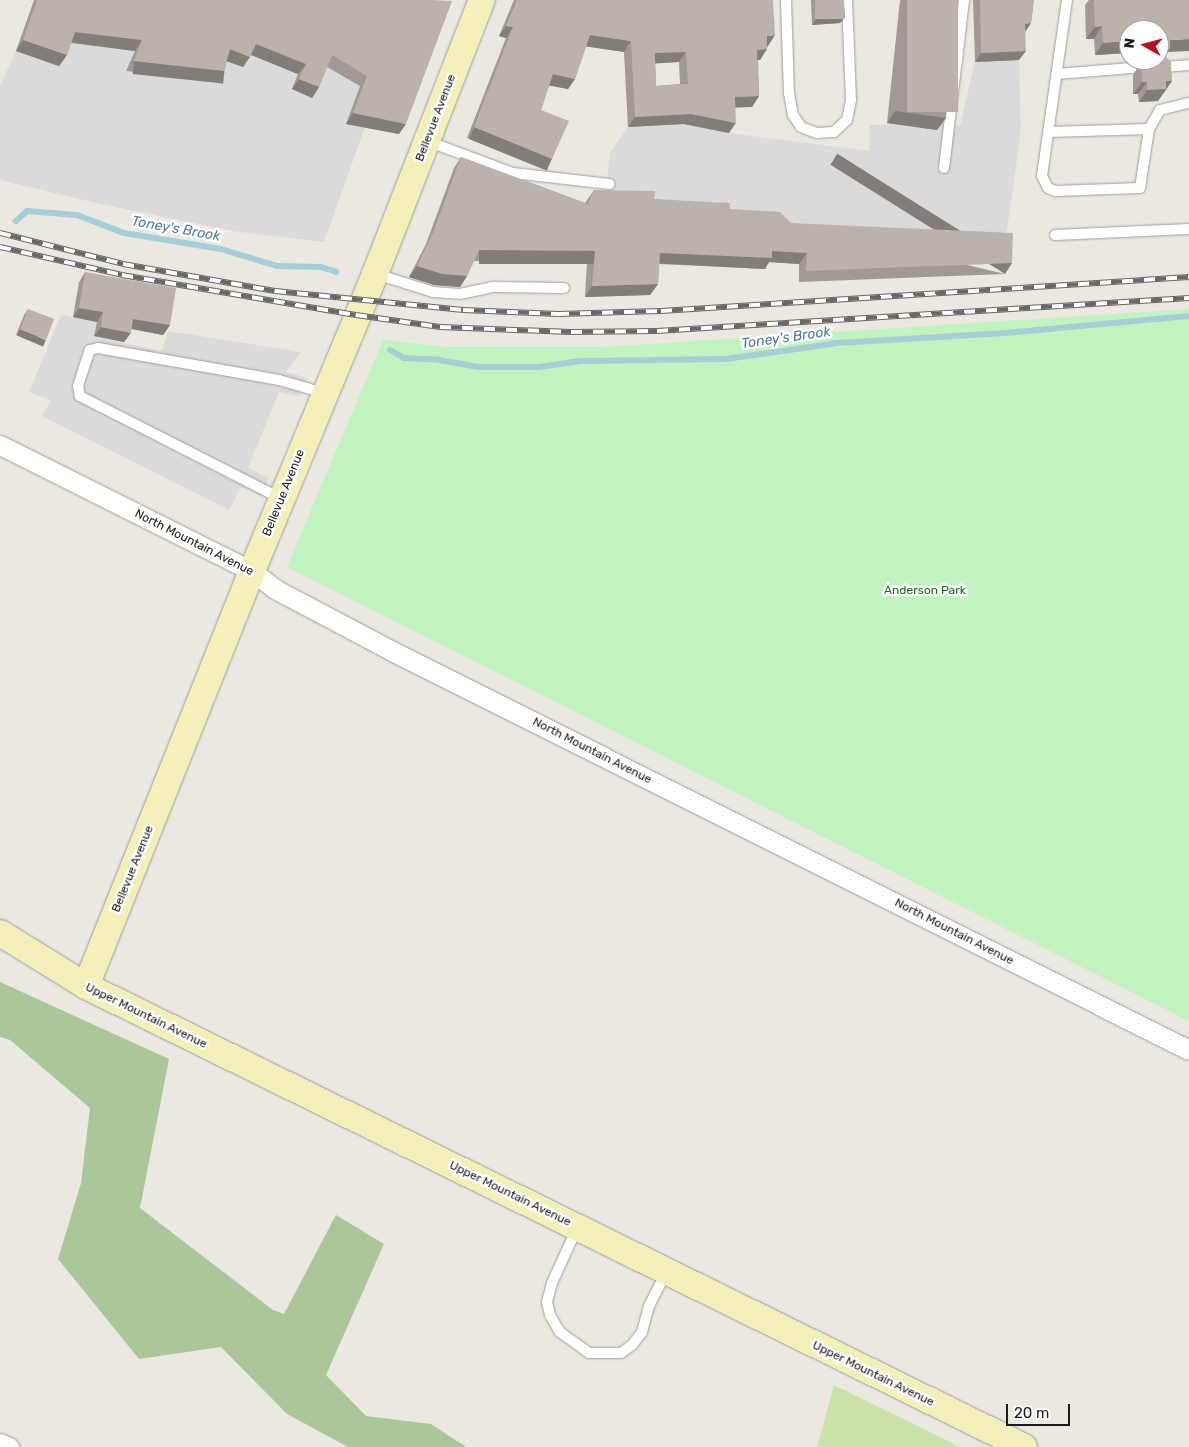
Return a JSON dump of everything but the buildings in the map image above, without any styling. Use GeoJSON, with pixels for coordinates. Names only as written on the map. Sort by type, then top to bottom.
{"type":"FeatureCollection","features":[{"type":"Feature","properties":{"kind":"street","name":"Bellevue Avenue"},"geometry":{"type":"LineString","coordinates":[[86,986],[324,393],[375,274],[482,0]]}},
{"type":"Feature","properties":{"kind":"street","name":"North Mountain Avenue"},"geometry":{"type":"LineString","coordinates":[[0,445],[252,571],[275,589],[392,651],[1189,1050]]}},
{"type":"Feature","properties":{"kind":"street","name":"Upper Mountain Avenue"},"geometry":{"type":"LineString","coordinates":[[0,933],[86,986],[1024,1447]]}},
{"type":"Feature","properties":{"kind":"street"},"geometry":{"type":"LineString","coordinates":[[0,1443],[9,1447]]}},
{"type":"Feature","properties":{"kind":"lane"},"geometry":{"type":"LineString","coordinates":[[786,0],[789,93],[794,115],[801,127],[817,133],[834,132],[847,120],[851,100],[847,0]]}},
{"type":"Feature","properties":{"kind":"lane"},"geometry":{"type":"LineString","coordinates":[[944,168],[964,0]]}},
{"type":"Feature","properties":{"kind":"lane"},"geometry":{"type":"LineString","coordinates":[[1067,0],[1042,176],[1051,190],[1138,189],[1143,183],[1149,129],[1160,110],[1189,103]]}},
{"type":"Feature","properties":{"kind":"lane"},"geometry":{"type":"LineString","coordinates":[[1169,66],[1189,65]]}},
{"type":"Feature","properties":{"kind":"lane"},"geometry":{"type":"LineString","coordinates":[[1057,74],[1119,69]]}},
{"type":"Feature","properties":{"kind":"lane"},"geometry":{"type":"LineString","coordinates":[[1048,132],[1149,129]]}},
{"type":"Feature","properties":{"kind":"lane"},"geometry":{"type":"LineString","coordinates":[[426,141],[514,173],[609,184]]}},
{"type":"Feature","properties":{"kind":"lane"},"geometry":{"type":"LineString","coordinates":[[1055,235],[1189,229],[1189,223]]}},
{"type":"Feature","properties":{"kind":"lane"},"geometry":{"type":"LineString","coordinates":[[375,274],[433,292],[460,294],[492,287],[564,288]]}},
{"type":"Feature","properties":{"kind":"lane"},"geometry":{"type":"LineString","coordinates":[[281,499],[80,396],[78,386],[90,350],[98,348],[279,380],[324,393]]}},
{"type":"Feature","properties":{"kind":"lane"},"geometry":{"type":"LineString","coordinates":[[577,1227],[552,1283],[547,1302],[550,1315],[560,1332],[589,1353],[621,1353],[632,1345],[642,1332],[649,1306],[666,1272]]}},
{"type":"Feature","properties":{"kind":"green space","name":"Anderson Park"},"geometry":{"type":"Polygon","coordinates":[[[1189,309],[1189,1021],[287,567],[383,340],[447,347],[602,347],[1189,309]]]}},
{"type":"Feature","properties":{"kind":"green space"},"geometry":{"type":"Polygon","coordinates":[[[0,982],[169,1059],[140,1208],[273,1310],[284,1314],[336,1215],[384,1244],[326,1375],[366,1416],[431,1424],[466,1447],[348,1447],[287,1414],[221,1347],[139,1359],[58,1259],[81,1183],[90,1108],[10,1040],[0,1037],[0,982]]]}},
{"type":"Feature","properties":{"kind":"green space"},"geometry":{"type":"Polygon","coordinates":[[[834,1385],[960,1447],[817,1447],[834,1385]]]}},
{"type":"Feature","properties":{"kind":"shaded area"},"geometry":{"type":"Polygon","coordinates":[[[75,20],[144,30],[127,71],[216,81],[223,60],[249,54],[298,74],[325,66],[360,86],[346,123],[365,127],[324,242],[232,231],[96,203],[0,180],[0,86],[16,51],[59,65],[75,20]]]}},
{"type":"Feature","properties":{"kind":"shaded area"},"geometry":{"type":"Polygon","coordinates":[[[1019,60],[1021,130],[1005,244],[800,234],[605,201],[610,153],[628,127],[684,124],[729,133],[870,151],[869,125],[938,123],[960,126],[975,62],[1019,60]]]}},
{"type":"Feature","properties":{"kind":"shaded area"},"geometry":{"type":"Polygon","coordinates":[[[61,315],[97,322],[95,337],[162,351],[168,331],[301,352],[286,372],[308,378],[299,396],[279,392],[248,468],[269,478],[260,496],[241,487],[229,510],[42,416],[51,401],[29,392],[61,315]]]}},
{"type":"Feature","properties":{"kind":"waterway","name":"Toney's Brook"},"geometry":{"type":"LineString","coordinates":[[16,221],[27,211],[77,215],[124,233],[221,249],[277,266],[321,267],[336,272]]}},
{"type":"Feature","properties":{"kind":"waterway","name":"Toney's Brook"},"geometry":{"type":"LineString","coordinates":[[390,350],[404,358],[439,360],[478,367],[539,367],[581,361],[726,359],[838,343],[1005,333],[1189,316]]}},
{"type":"Feature","properties":{"kind":"railway"},"geometry":{"type":"LineString","coordinates":[[0,233],[123,264],[275,291],[463,310],[558,314],[661,311],[1189,277]]}},
{"type":"Feature","properties":{"kind":"railway"},"geometry":{"type":"LineString","coordinates":[[0,247],[122,275],[356,315],[440,327],[571,332],[657,331],[1189,298]]}}]}
